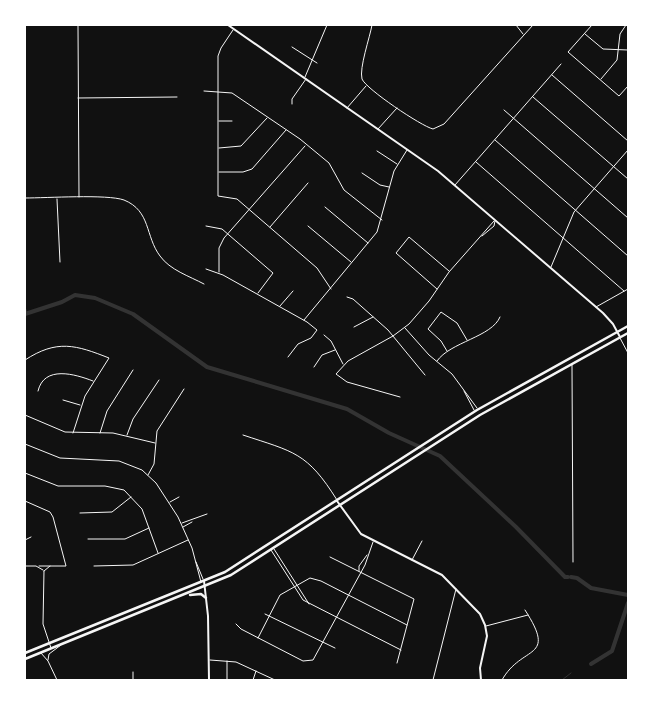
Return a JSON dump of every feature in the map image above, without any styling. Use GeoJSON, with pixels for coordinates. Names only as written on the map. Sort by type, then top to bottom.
{"type":"FeatureCollection","features":[{"type":"Feature","properties":{"kind":"main road"},"geometry":{"type":"LineString","coordinates":[[228,25],[408,150],[455,186],[608,317],[620,338]]}},
{"type":"Feature","properties":{"kind":"main road"},"geometry":{"type":"LineString","coordinates":[[25,653],[203,582],[243,561],[476,410],[628,326]]}},
{"type":"Feature","properties":{"kind":"main road"},"geometry":{"type":"LineString","coordinates":[[25,659],[204,589],[232,575],[480,415],[628,333]]}},
{"type":"Feature","properties":{"kind":"main road"},"geometry":{"type":"LineString","coordinates":[[521,386],[523,390]]}},
{"type":"Feature","properties":{"kind":"main road"},"geometry":{"type":"LineString","coordinates":[[337,500],[357,530],[374,542],[442,576],[479,613],[486,626],[487,639],[480,668],[481,680]]}},
{"type":"Feature","properties":{"kind":"main road"},"geometry":{"type":"LineString","coordinates":[[203,582],[206,598],[209,680]]}},
{"type":"Feature","properties":{"kind":"main road"},"geometry":{"type":"LineString","coordinates":[[183,596],[198,594],[206,598]]}},
{"type":"Feature","properties":{"kind":"street"},"geometry":{"type":"LineString","coordinates":[[78,25],[79,198]]}},
{"type":"Feature","properties":{"kind":"street"},"geometry":{"type":"LineString","coordinates":[[292,104],[292,99],[313,61],[326,25]]}},
{"type":"Feature","properties":{"kind":"street"},"geometry":{"type":"LineString","coordinates":[[372,25],[362,73],[367,86],[429,128],[436,128],[444,124],[533,25]]}},
{"type":"Feature","properties":{"kind":"street"},"geometry":{"type":"LineString","coordinates":[[516,25],[524,35]]}},
{"type":"Feature","properties":{"kind":"street"},"geometry":{"type":"LineString","coordinates":[[592,25],[568,52],[619,96],[628,86]]}},
{"type":"Feature","properties":{"kind":"street"},"geometry":{"type":"LineString","coordinates":[[600,80],[615,63],[619,49],[620,34],[626,25]]}},
{"type":"Feature","properties":{"kind":"street"},"geometry":{"type":"LineString","coordinates":[[233,29],[220,51],[218,196],[233,198],[248,209],[317,268],[331,289]]}},
{"type":"Feature","properties":{"kind":"street"},"geometry":{"type":"LineString","coordinates":[[585,34],[603,49],[628,50]]}},
{"type":"Feature","properties":{"kind":"street"},"geometry":{"type":"LineString","coordinates":[[292,47],[317,63]]}},
{"type":"Feature","properties":{"kind":"street"},"geometry":{"type":"LineString","coordinates":[[455,186],[561,64]]}},
{"type":"Feature","properties":{"kind":"street"},"geometry":{"type":"LineString","coordinates":[[552,74],[628,141]]}},
{"type":"Feature","properties":{"kind":"street"},"geometry":{"type":"LineString","coordinates":[[347,108],[367,86]]}},
{"type":"Feature","properties":{"kind":"street"},"geometry":{"type":"LineString","coordinates":[[204,91],[232,93],[287,130],[329,163],[344,190],[382,220]]}},
{"type":"Feature","properties":{"kind":"street"},"geometry":{"type":"LineString","coordinates":[[533,96],[628,179]]}},
{"type":"Feature","properties":{"kind":"street"},"geometry":{"type":"LineString","coordinates":[[78,98],[177,97]]}},
{"type":"Feature","properties":{"kind":"street"},"geometry":{"type":"LineString","coordinates":[[378,130],[398,107]]}},
{"type":"Feature","properties":{"kind":"street"},"geometry":{"type":"LineString","coordinates":[[504,110],[628,218]]}},
{"type":"Feature","properties":{"kind":"street"},"geometry":{"type":"LineString","coordinates":[[218,148],[235,148],[244,144],[268,117]]}},
{"type":"Feature","properties":{"kind":"street"},"geometry":{"type":"LineString","coordinates":[[218,121],[232,121]]}},
{"type":"Feature","properties":{"kind":"street"},"geometry":{"type":"LineString","coordinates":[[218,172],[245,172],[255,166],[287,130]]}},
{"type":"Feature","properties":{"kind":"street"},"geometry":{"type":"LineString","coordinates":[[495,140],[628,256]]}},
{"type":"Feature","properties":{"kind":"street"},"geometry":{"type":"LineString","coordinates":[[218,273],[219,248],[227,234],[306,146]]}},
{"type":"Feature","properties":{"kind":"street"},"geometry":{"type":"LineString","coordinates":[[304,320],[368,244],[382,220],[397,164],[408,150]]}},
{"type":"Feature","properties":{"kind":"street"},"geometry":{"type":"LineString","coordinates":[[551,269],[576,210],[628,150]]}},
{"type":"Feature","properties":{"kind":"street"},"geometry":{"type":"LineString","coordinates":[[377,151],[397,164]]}},
{"type":"Feature","properties":{"kind":"street"},"geometry":{"type":"LineString","coordinates":[[476,162],[624,291]]}},
{"type":"Feature","properties":{"kind":"street"},"geometry":{"type":"LineString","coordinates":[[245,172],[246,177]]}},
{"type":"Feature","properties":{"kind":"street"},"geometry":{"type":"LineString","coordinates":[[362,173],[380,185],[390,187]]}},
{"type":"Feature","properties":{"kind":"street"},"geometry":{"type":"LineString","coordinates":[[270,228],[308,183]]}},
{"type":"Feature","properties":{"kind":"street"},"geometry":{"type":"LineString","coordinates":[[25,198],[114,198],[132,204],[145,218],[154,246],[164,261],[204,284]]}},
{"type":"Feature","properties":{"kind":"street"},"geometry":{"type":"LineString","coordinates":[[57,198],[60,262]]}},
{"type":"Feature","properties":{"kind":"street"},"geometry":{"type":"LineString","coordinates":[[325,207],[368,244]]}},
{"type":"Feature","properties":{"kind":"street"},"geometry":{"type":"LineString","coordinates":[[400,397],[347,382],[336,374],[344,365],[405,328],[420,313],[449,272],[480,238],[494,226],[495,221]]}},
{"type":"Feature","properties":{"kind":"street"},"geometry":{"type":"LineString","coordinates":[[206,226],[219,228],[273,273],[257,294]]}},
{"type":"Feature","properties":{"kind":"street"},"geometry":{"type":"LineString","coordinates":[[308,226],[352,263]]}},
{"type":"Feature","properties":{"kind":"street"},"geometry":{"type":"LineString","coordinates":[[437,289],[396,253],[409,237],[449,272]]}},
{"type":"Feature","properties":{"kind":"street"},"geometry":{"type":"LineString","coordinates":[[206,269],[218,273],[257,294],[318,330],[311,338],[298,344],[288,357]]}},
{"type":"Feature","properties":{"kind":"street"},"geometry":{"type":"LineString","coordinates":[[596,307],[628,289]]}},
{"type":"Feature","properties":{"kind":"street"},"geometry":{"type":"LineString","coordinates":[[280,307],[293,291]]}},
{"type":"Feature","properties":{"kind":"street"},"geometry":{"type":"LineString","coordinates":[[347,296],[374,317],[425,374]]}},
{"type":"Feature","properties":{"kind":"street"},"geometry":{"type":"LineString","coordinates":[[447,351],[428,329],[442,312],[457,323],[467,340]]}},
{"type":"Feature","properties":{"kind":"street"},"geometry":{"type":"LineString","coordinates":[[354,326],[374,317]]}},
{"type":"Feature","properties":{"kind":"street"},"geometry":{"type":"LineString","coordinates":[[436,361],[447,351],[491,327],[500,317]]}},
{"type":"Feature","properties":{"kind":"street"},"geometry":{"type":"LineString","coordinates":[[405,328],[436,361],[448,369],[480,415]]}},
{"type":"Feature","properties":{"kind":"street"},"geometry":{"type":"LineString","coordinates":[[324,336],[336,350],[344,365]]}},
{"type":"Feature","properties":{"kind":"street"},"geometry":{"type":"LineString","coordinates":[[620,338],[628,353]]}},
{"type":"Feature","properties":{"kind":"street"},"geometry":{"type":"LineString","coordinates":[[25,360],[48,348],[75,346],[109,358],[93,381],[81,405],[73,433]]}},
{"type":"Feature","properties":{"kind":"street"},"geometry":{"type":"LineString","coordinates":[[314,367],[322,355],[336,350]]}},
{"type":"Feature","properties":{"kind":"street"},"geometry":{"type":"LineString","coordinates":[[572,364],[573,562]]}},
{"type":"Feature","properties":{"kind":"street"},"geometry":{"type":"LineString","coordinates":[[100,433],[107,411],[133,370]]}},
{"type":"Feature","properties":{"kind":"street"},"geometry":{"type":"LineString","coordinates":[[38,391],[41,383],[55,374],[74,373],[93,381]]}},
{"type":"Feature","properties":{"kind":"street"},"geometry":{"type":"LineString","coordinates":[[127,435],[133,419],[159,380]]}},
{"type":"Feature","properties":{"kind":"street"},"geometry":{"type":"LineString","coordinates":[[148,475],[154,464],[154,443],[157,431],[184,389]]}},
{"type":"Feature","properties":{"kind":"street"},"geometry":{"type":"LineString","coordinates":[[63,400],[81,405]]}},
{"type":"Feature","properties":{"kind":"street"},"geometry":{"type":"LineString","coordinates":[[25,415],[61,431],[127,435],[154,443]]}},
{"type":"Feature","properties":{"kind":"street"},"geometry":{"type":"LineString","coordinates":[[243,435],[286,450],[306,460],[321,475],[337,500]]}},
{"type":"Feature","properties":{"kind":"street"},"geometry":{"type":"LineString","coordinates":[[25,444],[64,459],[119,461],[137,467],[148,475],[170,502],[182,524],[203,582]]}},
{"type":"Feature","properties":{"kind":"street"},"geometry":{"type":"LineString","coordinates":[[25,473],[54,485],[111,487],[124,490],[132,496],[142,509],[158,553]]}},
{"type":"Feature","properties":{"kind":"street"},"geometry":{"type":"LineString","coordinates":[[80,513],[112,512],[132,496]]}},
{"type":"Feature","properties":{"kind":"street"},"geometry":{"type":"LineString","coordinates":[[170,502],[179,497]]}},
{"type":"Feature","properties":{"kind":"street"},"geometry":{"type":"LineString","coordinates":[[25,501],[52,514],[66,566],[25,566]]}},
{"type":"Feature","properties":{"kind":"street"},"geometry":{"type":"LineString","coordinates":[[183,527],[206,514]]}},
{"type":"Feature","properties":{"kind":"street"},"geometry":{"type":"LineString","coordinates":[[182,524],[192,521]]}},
{"type":"Feature","properties":{"kind":"street"},"geometry":{"type":"LineString","coordinates":[[88,540],[125,539],[150,528]]}},
{"type":"Feature","properties":{"kind":"street"},"geometry":{"type":"LineString","coordinates":[[25,540],[31,537]]}},
{"type":"Feature","properties":{"kind":"street"},"geometry":{"type":"LineString","coordinates":[[94,566],[130,565],[188,539]]}},
{"type":"Feature","properties":{"kind":"street"},"geometry":{"type":"LineString","coordinates":[[412,560],[422,541]]}},
{"type":"Feature","properties":{"kind":"street"},"geometry":{"type":"LineString","coordinates":[[359,572],[361,563],[374,542]]}},
{"type":"Feature","properties":{"kind":"street"},"geometry":{"type":"LineString","coordinates":[[272,549],[310,604]]}},
{"type":"Feature","properties":{"kind":"street"},"geometry":{"type":"LineString","coordinates":[[272,549],[301,599],[401,650]]}},
{"type":"Feature","properties":{"kind":"street"},"geometry":{"type":"LineString","coordinates":[[236,624],[258,638],[309,662],[316,657],[364,565],[367,555]]}},
{"type":"Feature","properties":{"kind":"street"},"geometry":{"type":"LineString","coordinates":[[330,557],[414,599],[397,663]]}},
{"type":"Feature","properties":{"kind":"street"},"geometry":{"type":"LineString","coordinates":[[36,566],[44,571]]}},
{"type":"Feature","properties":{"kind":"street"},"geometry":{"type":"LineString","coordinates":[[50,566],[44,571],[43,624],[51,649]]}},
{"type":"Feature","properties":{"kind":"street"},"geometry":{"type":"LineString","coordinates":[[258,638],[280,595],[305,579],[314,578],[407,625]]}},
{"type":"Feature","properties":{"kind":"street"},"geometry":{"type":"LineString","coordinates":[[433,680],[456,588]]}},
{"type":"Feature","properties":{"kind":"street"},"geometry":{"type":"LineString","coordinates":[[502,680],[512,667],[533,651],[539,641],[538,631],[525,610]]}},
{"type":"Feature","properties":{"kind":"street"},"geometry":{"type":"LineString","coordinates":[[265,614],[335,648]]}},
{"type":"Feature","properties":{"kind":"street"},"geometry":{"type":"LineString","coordinates":[[486,626],[528,615]]}},
{"type":"Feature","properties":{"kind":"street"},"geometry":{"type":"LineString","coordinates":[[48,661],[49,654],[61,645]]}},
{"type":"Feature","properties":{"kind":"street"},"geometry":{"type":"LineString","coordinates":[[40,653],[48,661],[57,680]]}},
{"type":"Feature","properties":{"kind":"street"},"geometry":{"type":"LineString","coordinates":[[208,660],[227,661],[256,670],[275,680]]}},
{"type":"Feature","properties":{"kind":"street"},"geometry":{"type":"LineString","coordinates":[[226,680],[227,661]]}},
{"type":"Feature","properties":{"kind":"street"},"geometry":{"type":"LineString","coordinates":[[253,680],[256,670]]}},
{"type":"Feature","properties":{"kind":"street"},"geometry":{"type":"LineString","coordinates":[[133,672],[133,680]]}},
{"type":"Feature","properties":{"kind":"waterway"},"geometry":{"type":"LineString","coordinates":[[25,314],[62,302],[75,295],[95,298],[133,314],[207,367],[347,409],[389,433],[440,456],[516,527],[565,577],[568,577]]}},
{"type":"Feature","properties":{"kind":"waterway"},"geometry":{"type":"LineString","coordinates":[[25,307],[27,313]]}},
{"type":"Feature","properties":{"kind":"waterway"},"geometry":{"type":"LineString","coordinates":[[571,577],[577,578],[591,588],[628,595]]}},
{"type":"Feature","properties":{"kind":"waterway"},"geometry":{"type":"LineString","coordinates":[[591,664],[612,651],[628,603]]}},
{"type":"Feature","properties":{"kind":"waterway"},"geometry":{"type":"LineString","coordinates":[[562,680],[571,673]]}}]}
